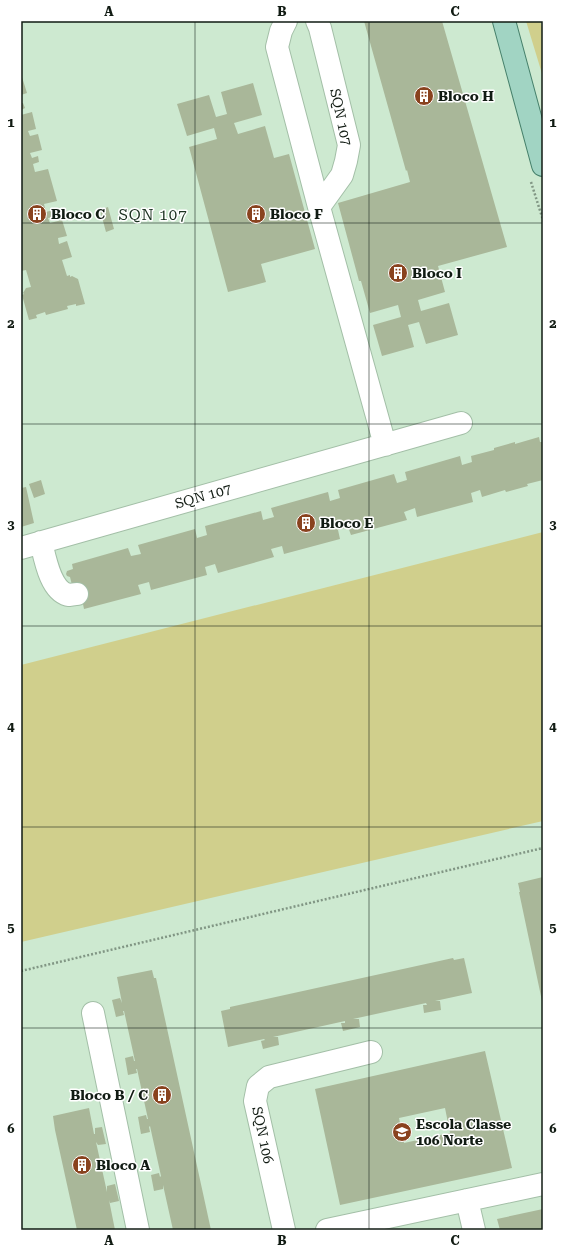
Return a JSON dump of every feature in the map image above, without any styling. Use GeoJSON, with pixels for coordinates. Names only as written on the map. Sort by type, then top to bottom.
{"type":"FeatureCollection","features":[{"type":"Feature","properties":{"kind":"main road"},"geometry":{"type":"LineString","coordinates":[[504,21],[543,165]]}},
{"type":"Feature","properties":{"kind":"street"},"geometry":{"type":"LineString","coordinates":[[286,21],[281,31],[277,47],[319,207],[385,445]]}},
{"type":"Feature","properties":{"kind":"street","name":"SQN 107"},"geometry":{"type":"LineString","coordinates":[[317,21],[349,145],[342,175],[319,207]]}},
{"type":"Feature","properties":{"kind":"street","name":"SQN 107"},"geometry":{"type":"LineString","coordinates":[[31,545],[461,423]]}},
{"type":"Feature","properties":{"kind":"street"},"geometry":{"type":"LineString","coordinates":[[31,545],[50,574],[57,588],[68,595],[77,594]]}},
{"type":"Feature","properties":{"kind":"street"},"geometry":{"type":"LineString","coordinates":[[93,1013],[138,1230]]}},
{"type":"Feature","properties":{"kind":"street","name":"SQN 106"},"geometry":{"type":"LineString","coordinates":[[284,1230],[255,1101],[258,1086],[269,1077],[371,1052]]}},
{"type":"Feature","properties":{"kind":"street"},"geometry":{"type":"LineString","coordinates":[[327,1230],[543,1184]]}},
{"type":"Feature","properties":{"kind":"street"},"geometry":{"type":"LineString","coordinates":[[467,1200],[474,1230]]}},
{"type":"Feature","properties":{"kind":"path"},"geometry":{"type":"LineString","coordinates":[[21,971],[543,848]]}},
{"type":"Feature","properties":{"kind":"shaded area"},"geometry":{"type":"Polygon","coordinates":[[[526,21],[540,21],[543,30],[543,77],[526,21]]]}},
{"type":"Feature","properties":{"kind":"shaded area"},"geometry":{"type":"Polygon","coordinates":[[[543,532],[543,821],[21,942],[21,665],[543,532]]]}},
{"type":"Feature","properties":{"kind":"building","name":"Bloco H"},"geometry":{"type":"Polygon","coordinates":[[[364,21],[442,21],[507,247],[438,266],[445,292],[418,300],[421,311],[449,303],[458,335],[426,344],[419,322],[408,325],[414,347],[382,356],[373,325],[401,317],[398,305],[370,313],[361,281],[359,281],[338,203],[410,182],[364,21]]]}},
{"type":"Feature","properties":{"kind":"building"},"geometry":{"type":"Polygon","coordinates":[[[21,74],[27,93],[21,95],[21,74]]]}},
{"type":"Feature","properties":{"kind":"building","name":"Bloco F"},"geometry":{"type":"Polygon","coordinates":[[[253,83],[262,115],[234,123],[238,134],[265,126],[274,158],[289,154],[315,249],[261,264],[266,282],[228,292],[189,147],[217,139],[214,128],[187,136],[177,104],[209,95],[216,117],[227,114],[221,92],[253,83]]]}},
{"type":"Feature","properties":{"kind":"building"},"geometry":{"type":"Polygon","coordinates":[[[21,103],[23,103],[25,108],[21,110],[21,103]]]}},
{"type":"Feature","properties":{"kind":"building","name":"Bloco C"},"geometry":{"type":"Polygon","coordinates":[[[32,112],[36,129],[28,131],[30,136],[38,134],[42,150],[30,153],[32,158],[38,156],[39,162],[33,164],[35,172],[48,169],[57,201],[44,204],[46,212],[53,210],[54,217],[48,218],[50,223],[62,220],[67,236],[58,238],[59,244],[67,241],[72,257],[62,260],[67,276],[70,275],[70,277],[72,276],[78,279],[85,304],[67,306],[68,309],[46,315],[45,312],[36,315],[37,318],[29,320],[22,295],[24,294],[23,293],[26,288],[31,287],[26,270],[21,271],[21,115],[32,112]]]}},
{"type":"Feature","properties":{"kind":"building"},"geometry":{"type":"Polygon","coordinates":[[[108,207],[114,229],[106,232],[100,210],[108,207]]]}},
{"type":"Feature","properties":{"kind":"building","name":"Bloco E"},"geometry":{"type":"Polygon","coordinates":[[[539,437],[540,442],[543,442],[543,480],[527,484],[528,486],[506,492],[505,490],[482,497],[480,490],[471,493],[473,502],[417,517],[415,508],[404,512],[407,520],[351,535],[348,527],[338,530],[340,539],[284,554],[282,546],[271,549],[274,557],[218,573],[215,564],[205,567],[207,575],[151,590],[149,582],[138,585],[141,594],[84,609],[83,604],[76,606],[74,604],[74,593],[70,577],[66,574],[67,571],[73,569],[72,564],[128,548],[131,556],[141,554],[138,545],[195,529],[197,538],[207,535],[205,526],[261,511],[263,520],[274,517],[271,508],[328,492],[330,501],[340,498],[338,490],[394,474],[397,483],[407,480],[405,472],[460,456],[462,465],[472,462],[471,456],[494,450],[494,448],[515,442],[515,444],[539,437]]]}},
{"type":"Feature","properties":{"kind":"building"},"geometry":{"type":"Polygon","coordinates":[[[41,480],[45,494],[34,498],[29,484],[41,480]]]}},
{"type":"Feature","properties":{"kind":"building"},"geometry":{"type":"Polygon","coordinates":[[[26,487],[34,523],[21,527],[21,488],[26,487]]]}},
{"type":"Feature","properties":{"kind":"building"},"geometry":{"type":"Polygon","coordinates":[[[543,877],[543,1001],[542,1001],[518,883],[543,877]]]}},
{"type":"Feature","properties":{"kind":"building"},"geometry":{"type":"Polygon","coordinates":[[[453,958],[454,960],[464,958],[472,993],[435,1001],[440,1001],[441,1010],[424,1013],[423,1005],[427,1005],[426,1003],[353,1019],[359,1019],[360,1027],[343,1031],[341,1023],[345,1023],[345,1021],[273,1037],[278,1037],[279,1045],[263,1049],[261,1041],[265,1040],[264,1039],[228,1047],[221,1011],[230,1009],[230,1007],[453,958]]]}},
{"type":"Feature","properties":{"kind":"building","name":"Bloco B / C"},"geometry":{"type":"Polygon","coordinates":[[[152,970],[154,978],[156,978],[211,1230],[173,1230],[163,1185],[163,1189],[154,1191],[151,1175],[159,1173],[160,1177],[161,1176],[150,1126],[150,1132],[141,1134],[138,1117],[146,1115],[148,1119],[137,1069],[137,1073],[128,1075],[125,1058],[133,1056],[135,1061],[124,1011],[124,1015],[116,1017],[112,1000],[120,998],[122,1003],[117,977],[152,970]]]}},
{"type":"Feature","properties":{"kind":"building","name":"Escola Classe 106 Norte"},"geometry":{"type":"Polygon","coordinates":[[[485,1051],[512,1168],[340,1205],[315,1089],[485,1051]],[[445,1108],[399,1118],[404,1143],[450,1133],[445,1108]]]}},
{"type":"Feature","properties":{"kind":"building","name":"Bloco A"},"geometry":{"type":"Polygon","coordinates":[[[89,1108],[94,1134],[95,1128],[102,1127],[106,1144],[98,1145],[96,1142],[107,1192],[107,1186],[115,1184],[119,1201],[110,1203],[109,1200],[115,1230],[77,1230],[55,1130],[53,1116],[89,1108]]]}},
{"type":"Feature","properties":{"kind":"building"},"geometry":{"type":"Polygon","coordinates":[[[543,1209],[543,1230],[500,1230],[497,1219],[543,1209]]]}},
{"type":"Feature","properties":{"kind":"place","name":"Bloco H"},"geometry":{"type":"Point","coordinates":[424,96]}},
{"type":"Feature","properties":{"kind":"place","name":"Bloco C"},"geometry":{"type":"Point","coordinates":[37,214]}},
{"type":"Feature","properties":{"kind":"place","name":"Bloco F"},"geometry":{"type":"Point","coordinates":[256,214]}},
{"type":"Feature","properties":{"kind":"place","name":"Bloco I"},"geometry":{"type":"Point","coordinates":[398,273]}},
{"type":"Feature","properties":{"kind":"place","name":"Bloco E"},"geometry":{"type":"Point","coordinates":[306,523]}},
{"type":"Feature","properties":{"kind":"place","name":"Bloco B / C"},"geometry":{"type":"Point","coordinates":[162,1095]}},
{"type":"Feature","properties":{"kind":"place","name":"Escola Classe 106 Norte"},"geometry":{"type":"Point","coordinates":[402,1132]}},
{"type":"Feature","properties":{"kind":"place","name":"Bloco A"},"geometry":{"type":"Point","coordinates":[82,1165]}},
{"type":"Feature","properties":{"kind":"district","name":"SQN 107"},"geometry":{"type":"Point","coordinates":[153,215]}}]}
